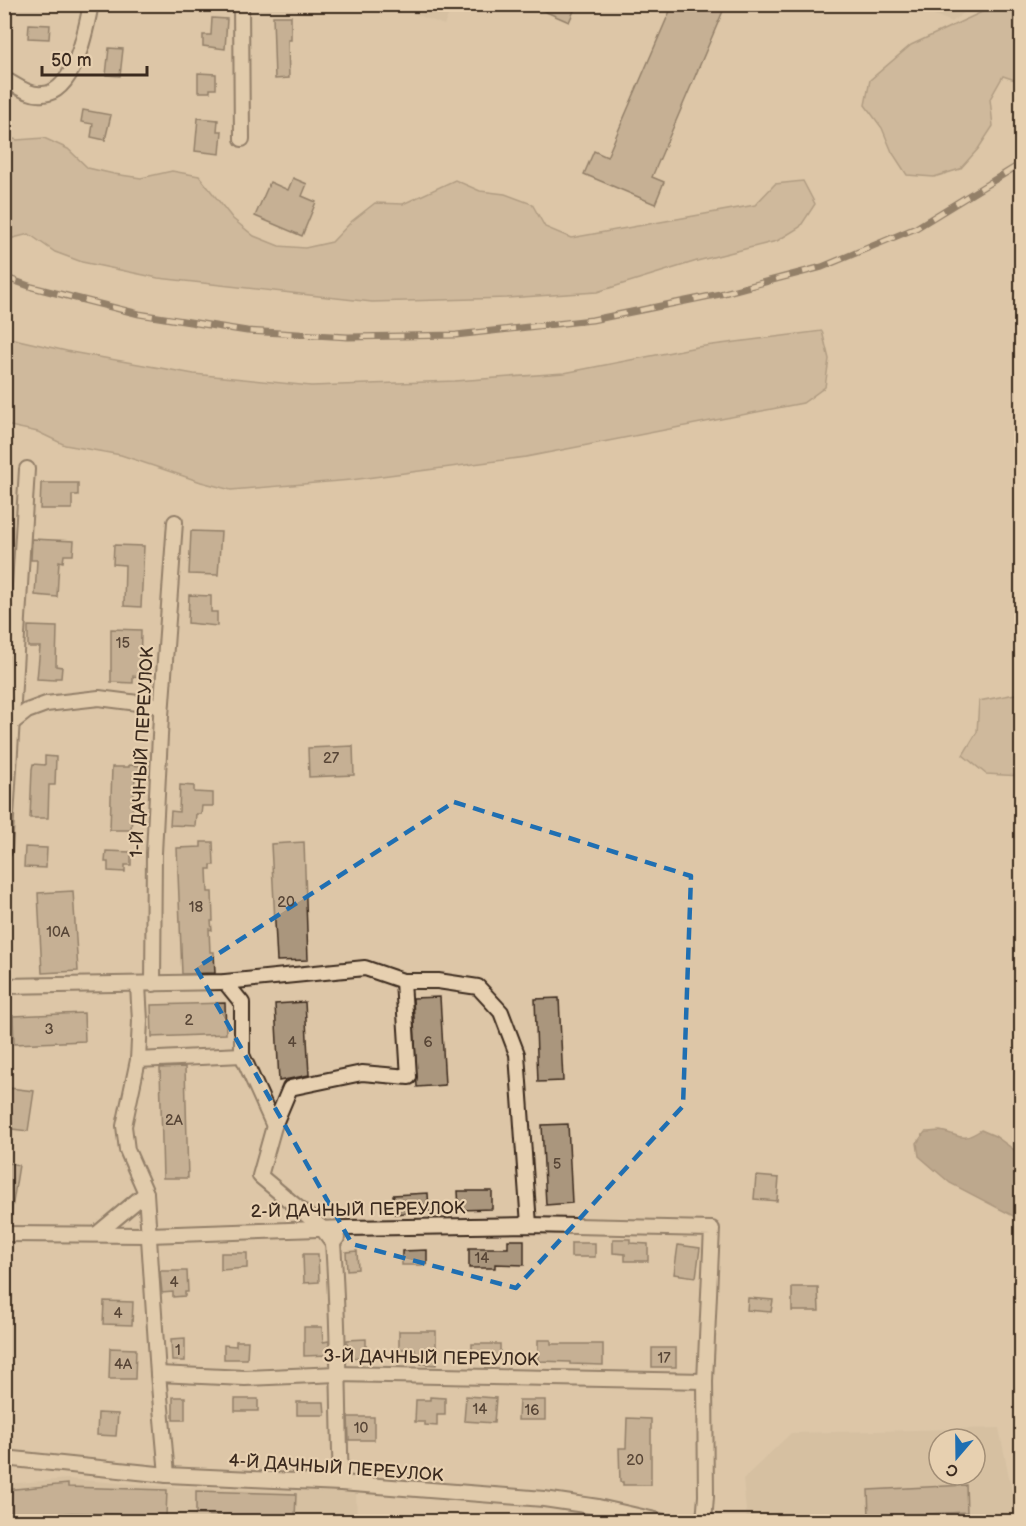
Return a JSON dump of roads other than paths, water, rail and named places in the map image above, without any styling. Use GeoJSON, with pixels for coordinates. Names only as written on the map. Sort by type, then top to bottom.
{"type":"FeatureCollection","features":[{"type":"Feature","properties":{"kind":"street"},"geometry":{"type":"LineString","coordinates":[[4,79],[25,91],[44,94],[58,87],[70,74],[74,65],[85,37],[91,4]]}},
{"type":"Feature","properties":{"kind":"street"},"geometry":{"type":"LineString","coordinates":[[241,4],[242,139]]}},
{"type":"Feature","properties":{"kind":"street"},"geometry":{"type":"LineString","coordinates":[[4,851],[27,469]]}},
{"type":"Feature","properties":{"kind":"street","name":"1-Й ДАЧНЫЙ ПЕРЕУЛОК"},"geometry":{"type":"LineString","coordinates":[[153,984],[154,853],[161,706],[175,522]]}},
{"type":"Feature","properties":{"kind":"street"},"geometry":{"type":"LineString","coordinates":[[12,723],[27,711],[46,704],[99,698],[161,706]]}},
{"type":"Feature","properties":{"kind":"street"},"geometry":{"type":"LineString","coordinates":[[4,986],[225,982],[365,968],[403,981],[438,981],[478,987],[501,1012],[517,1054],[529,1225]]}},
{"type":"Feature","properties":{"kind":"street"},"geometry":{"type":"LineString","coordinates":[[340,1483],[338,1308],[333,1243],[322,1228],[260,1176],[274,1126],[290,1088],[362,1073],[409,1077],[403,981]]}},
{"type":"Feature","properties":{"kind":"street"},"geometry":{"type":"LineString","coordinates":[[225,982],[242,1003],[242,1054],[274,1126]]}},
{"type":"Feature","properties":{"kind":"street"},"geometry":{"type":"LineString","coordinates":[[138,985],[140,1021],[138,1060],[124,1126],[127,1150],[146,1193],[167,1475]]}},
{"type":"Feature","properties":{"kind":"street"},"geometry":{"type":"LineString","coordinates":[[138,1060],[242,1054]]}},
{"type":"Feature","properties":{"kind":"street"},"geometry":{"type":"LineString","coordinates":[[97,1234],[146,1193]]}},
{"type":"Feature","properties":{"kind":"street","name":"2-Й ДАЧНЫЙ ПЕРЕУЛОК"},"geometry":{"type":"LineString","coordinates":[[4,1234],[149,1235],[322,1228],[529,1225],[712,1228],[705,1381]]}},
{"type":"Feature","properties":{"kind":"street"},"geometry":{"type":"LineString","coordinates":[[333,1243],[346,1228]]}},
{"type":"Feature","properties":{"kind":"street","name":"3-Й ДАЧНЫЙ ПЕРЕУЛОК"},"geometry":{"type":"LineString","coordinates":[[158,1374],[245,1378],[337,1374],[705,1381]]}},
{"type":"Feature","properties":{"kind":"street"},"geometry":{"type":"LineString","coordinates":[[704,1521],[706,1496],[705,1381]]}},
{"type":"Feature","properties":{"kind":"street","name":"4-Й ДАЧНЫЙ ПЕРЕУЛОК"},"geometry":{"type":"LineString","coordinates":[[4,1458],[167,1475],[340,1483],[544,1499],[598,1507],[664,1521]]}},
{"type":"Feature","properties":{"kind":"railway"},"geometry":{"type":"LineString","coordinates":[[4,277],[32,287],[139,314],[247,331],[348,337],[456,335],[592,320],[720,294],[822,267],[916,228],[1022,163]]}}]}
